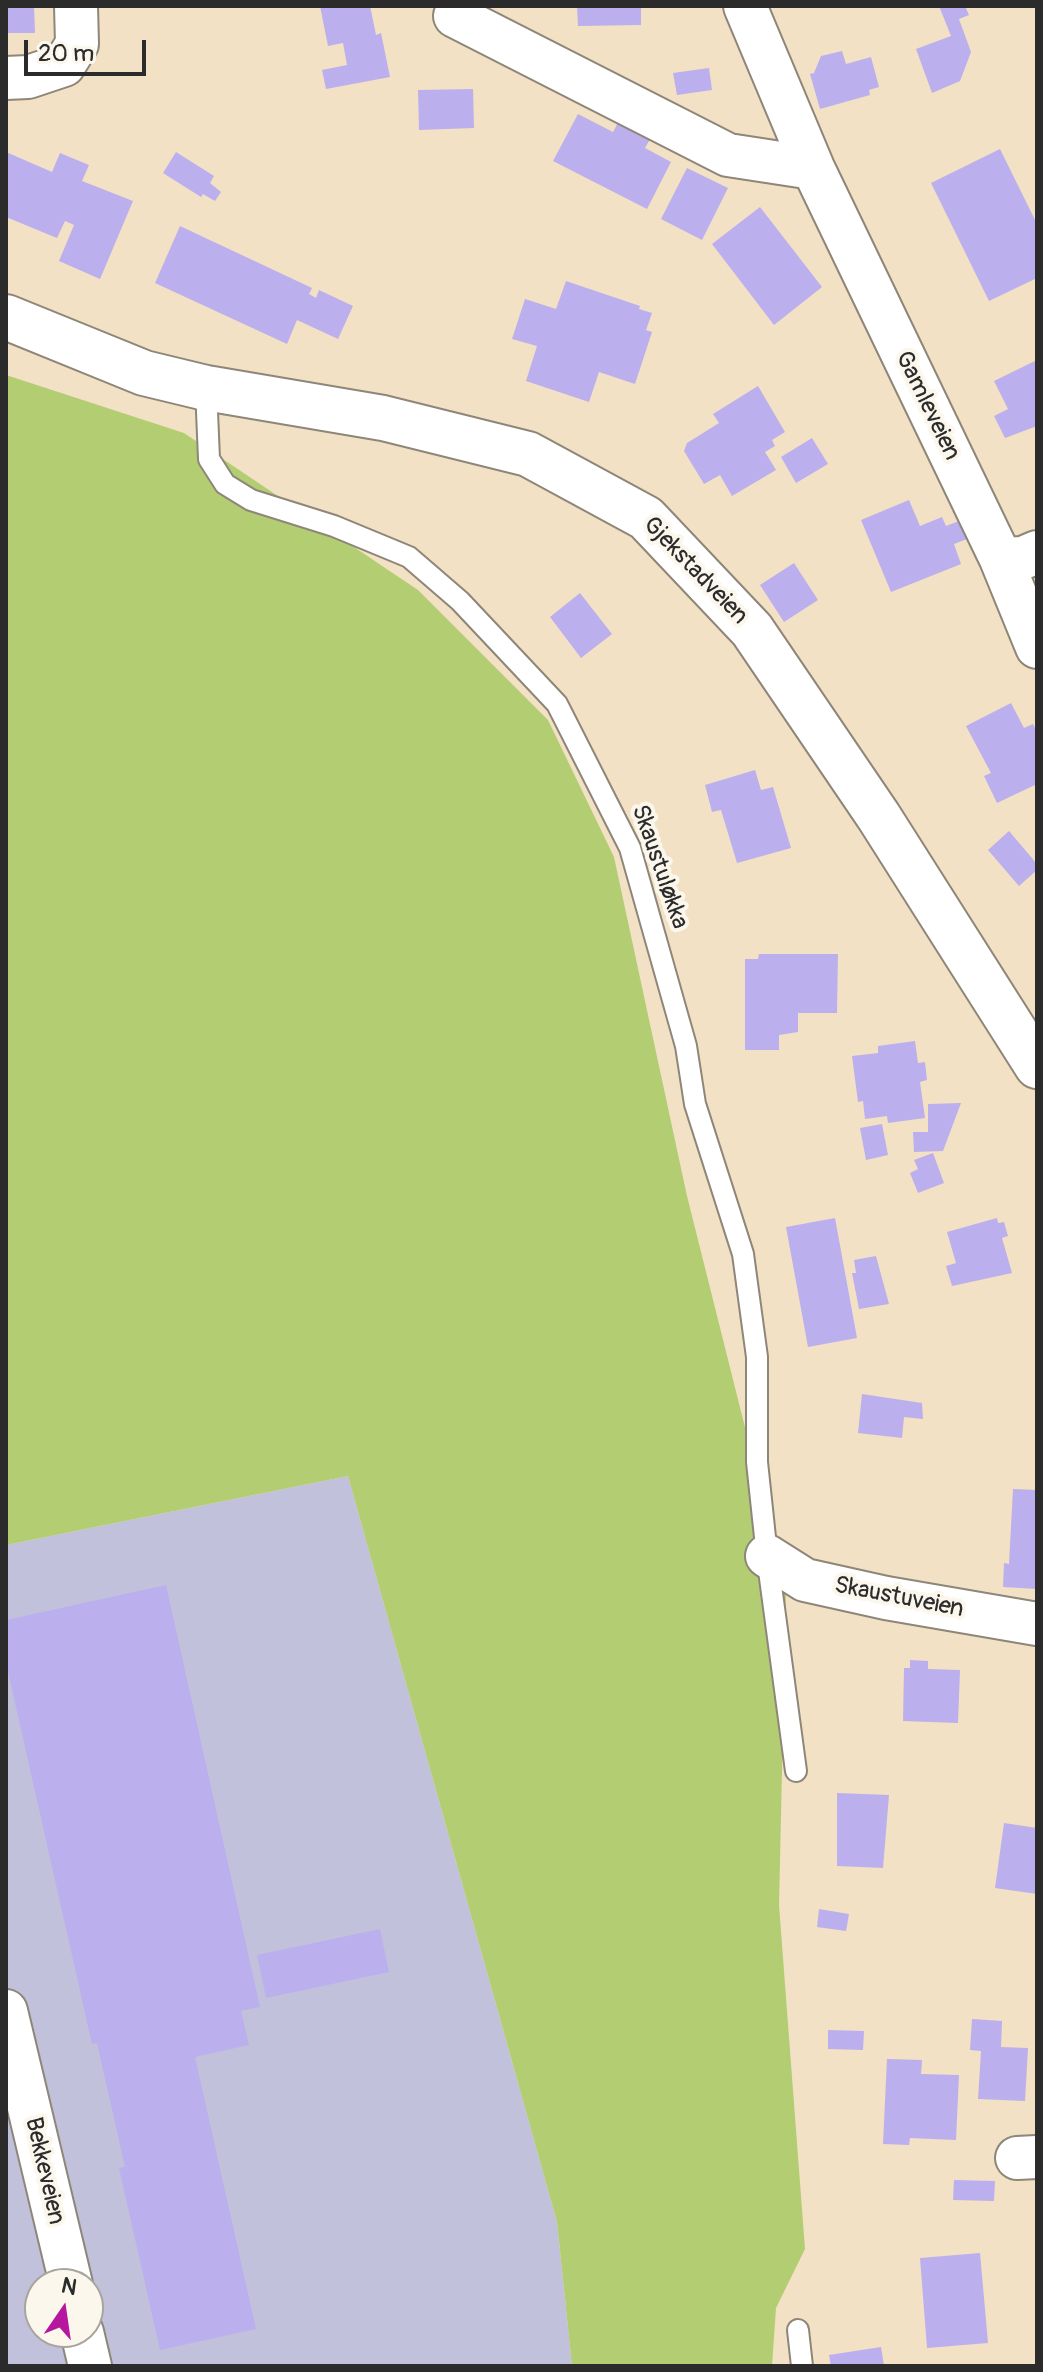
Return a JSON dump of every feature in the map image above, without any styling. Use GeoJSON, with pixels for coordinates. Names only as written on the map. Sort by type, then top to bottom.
{"type":"FeatureCollection","features":[{"type":"Feature","properties":{"kind":"street"},"geometry":{"type":"LineString","coordinates":[[6,78],[28,77],[64,65],[77,44],[76,6]]}},
{"type":"Feature","properties":{"kind":"street","name":"Gamleveien"},"geometry":{"type":"LineString","coordinates":[[745,6],[813,168],[1019,555],[1037,647]]}},
{"type":"Feature","properties":{"kind":"street"},"geometry":{"type":"LineString","coordinates":[[455,16],[728,155],[813,168]]}},
{"type":"Feature","properties":{"kind":"street","name":"Gjekstadveien"},"geometry":{"type":"LineString","coordinates":[[6,317],[144,373],[206,388],[383,418],[528,454],[646,518],[752,630],[879,817],[1037,1066]]}},
{"type":"Feature","properties":{"kind":"street","name":"Skaustuveien"},"geometry":{"type":"LineString","coordinates":[[767,1556],[805,1580],[886,1598],[1037,1624]]}},
{"type":"Feature","properties":{"kind":"street","name":"Bekkeveien"},"geometry":{"type":"LineString","coordinates":[[6,2013],[67,2268]]}},
{"type":"Feature","properties":{"kind":"lane","name":"Skaustuløkka"},"geometry":{"type":"LineString","coordinates":[[206,388],[209,459],[225,484],[251,500],[334,526],[409,557],[460,601],[557,704],[595,772],[634,863],[686,1046],[695,1104],[743,1254],[757,1357],[757,1462],[796,1771]]}},
{"type":"Feature","properties":{"kind":"lane"},"geometry":{"type":"LineString","coordinates":[[798,2330],[802,2366]]}},
{"type":"Feature","properties":{"kind":"shaded area"},"geometry":{"type":"Polygon","coordinates":[[[348,1476],[557,2222],[572,2366],[6,2366],[6,1545],[348,1476]]]}},
{"type":"Feature","properties":{"kind":"green space"},"geometry":{"type":"Polygon","coordinates":[[[6,375],[184,433],[418,590],[548,720],[614,857],[687,1196],[786,1591],[779,1905],[805,2249],[776,2308],[772,2366],[572,2366],[557,2222],[348,1476],[6,1545],[6,375]]]}},
{"type":"Feature","properties":{"kind":"building"},"geometry":{"type":"Polygon","coordinates":[[[6,6],[34,6],[35,33],[6,33],[6,6]]]}},
{"type":"Feature","properties":{"kind":"building"},"geometry":{"type":"Polygon","coordinates":[[[320,6],[370,6],[376,35],[381,33],[390,77],[326,89],[322,70],[347,65],[343,43],[328,46],[320,6]]]}},
{"type":"Feature","properties":{"kind":"building"},"geometry":{"type":"Polygon","coordinates":[[[577,6],[641,6],[641,25],[578,26],[577,6]]]}},
{"type":"Feature","properties":{"kind":"building"},"geometry":{"type":"Polygon","coordinates":[[[939,6],[965,6],[969,15],[959,19],[971,52],[960,81],[932,93],[916,49],[951,36],[939,6]]]}},
{"type":"Feature","properties":{"kind":"building"},"geometry":{"type":"Polygon","coordinates":[[[842,51],[846,64],[871,57],[879,87],[869,90],[870,95],[820,109],[810,74],[814,73],[821,56],[842,51]]]}},
{"type":"Feature","properties":{"kind":"building"},"geometry":{"type":"Polygon","coordinates":[[[709,68],[712,90],[677,95],[673,73],[709,68]]]}},
{"type":"Feature","properties":{"kind":"building"},"geometry":{"type":"Polygon","coordinates":[[[473,89],[474,128],[419,130],[418,90],[473,89]]]}},
{"type":"Feature","properties":{"kind":"building"},"geometry":{"type":"Polygon","coordinates":[[[578,114],[613,132],[621,117],[653,134],[645,148],[671,162],[647,209],[553,161],[578,114]]]}},
{"type":"Feature","properties":{"kind":"building"},"geometry":{"type":"Polygon","coordinates":[[[1000,149],[1037,224],[1037,278],[989,301],[931,183],[1000,149]]]}},
{"type":"Feature","properties":{"kind":"building"},"geometry":{"type":"Polygon","coordinates":[[[6,152],[52,172],[60,153],[89,165],[82,181],[133,201],[100,279],[59,261],[74,225],[65,221],[57,238],[6,217],[6,152]]]}},
{"type":"Feature","properties":{"kind":"building"},"geometry":{"type":"Polygon","coordinates":[[[176,152],[214,176],[210,183],[221,192],[215,201],[203,194],[201,197],[163,173],[176,152]]]}},
{"type":"Feature","properties":{"kind":"building"},"geometry":{"type":"Polygon","coordinates":[[[687,168],[728,188],[702,240],[661,219],[687,168]]]}},
{"type":"Feature","properties":{"kind":"building"},"geometry":{"type":"Polygon","coordinates":[[[760,207],[822,287],[774,325],[712,244],[760,207]]]}},
{"type":"Feature","properties":{"kind":"building"},"geometry":{"type":"Polygon","coordinates":[[[180,226],[312,288],[309,294],[316,298],[319,290],[353,306],[338,339],[297,320],[287,344],[155,283],[180,226]]]}},
{"type":"Feature","properties":{"kind":"building"},"geometry":{"type":"Polygon","coordinates":[[[566,281],[652,313],[646,330],[652,332],[635,384],[599,372],[589,402],[526,381],[537,346],[512,339],[525,299],[556,309],[566,281]]]}},
{"type":"Feature","properties":{"kind":"building"},"geometry":{"type":"Polygon","coordinates":[[[1037,360],[1037,426],[1005,438],[994,416],[1008,409],[994,381],[1037,360]]]}},
{"type":"Feature","properties":{"kind":"building"},"geometry":{"type":"Polygon","coordinates":[[[758,386],[785,432],[772,440],[775,446],[765,452],[776,470],[732,496],[720,475],[704,484],[684,451],[687,443],[719,423],[713,414],[758,386]]]}},
{"type":"Feature","properties":{"kind":"building"},"geometry":{"type":"Polygon","coordinates":[[[812,438],[828,464],[796,483],[781,457],[812,438]]]}},
{"type":"Feature","properties":{"kind":"building"},"geometry":{"type":"Polygon","coordinates":[[[909,500],[920,526],[942,517],[946,526],[959,521],[967,539],[954,544],[961,564],[891,592],[861,520],[909,500]]]}},
{"type":"Feature","properties":{"kind":"building"},"geometry":{"type":"Polygon","coordinates":[[[794,563],[818,600],[784,622],[760,585],[794,563]]]}},
{"type":"Feature","properties":{"kind":"building"},"geometry":{"type":"Polygon","coordinates":[[[580,593],[612,634],[581,658],[550,617],[580,593]]]}},
{"type":"Feature","properties":{"kind":"building"},"geometry":{"type":"Polygon","coordinates":[[[1011,703],[1024,728],[1033,724],[1037,732],[1037,784],[997,803],[984,776],[991,773],[966,726],[1011,703]]]}},
{"type":"Feature","properties":{"kind":"building"},"geometry":{"type":"Polygon","coordinates":[[[755,770],[761,790],[773,787],[791,848],[737,863],[721,810],[712,812],[705,785],[755,770]]]}},
{"type":"Feature","properties":{"kind":"building"},"geometry":{"type":"Polygon","coordinates":[[[1009,831],[1037,864],[1037,870],[1019,886],[988,850],[1009,831]]]}},
{"type":"Feature","properties":{"kind":"building"},"geometry":{"type":"Polygon","coordinates":[[[759,954],[838,954],[837,1013],[798,1013],[798,1032],[779,1035],[779,1050],[745,1050],[745,959],[758,959],[759,954]]]}},
{"type":"Feature","properties":{"kind":"building"},"geometry":{"type":"Polygon","coordinates":[[[915,1041],[918,1063],[925,1062],[927,1080],[920,1082],[925,1118],[888,1123],[887,1116],[865,1119],[863,1101],[858,1102],[852,1056],[878,1053],[878,1046],[915,1041]]]}},
{"type":"Feature","properties":{"kind":"building"},"geometry":{"type":"Polygon","coordinates":[[[961,1103],[943,1151],[914,1152],[913,1132],[928,1132],[928,1104],[961,1103]]]}},
{"type":"Feature","properties":{"kind":"building"},"geometry":{"type":"Polygon","coordinates":[[[882,1124],[888,1155],[866,1160],[860,1128],[882,1124]]]}},
{"type":"Feature","properties":{"kind":"building"},"geometry":{"type":"Polygon","coordinates":[[[933,1153],[944,1183],[918,1193],[910,1173],[918,1169],[914,1160],[933,1153]]]}},
{"type":"Feature","properties":{"kind":"building"},"geometry":{"type":"Polygon","coordinates":[[[835,1218],[857,1338],[808,1347],[786,1227],[835,1218]]]}},
{"type":"Feature","properties":{"kind":"building"},"geometry":{"type":"Polygon","coordinates":[[[997,1218],[998,1223],[1004,1222],[1008,1236],[1002,1238],[1012,1273],[952,1286],[946,1266],[956,1263],[947,1232],[997,1218]]]}},
{"type":"Feature","properties":{"kind":"building"},"geometry":{"type":"Polygon","coordinates":[[[876,1256],[889,1304],[859,1309],[852,1273],[856,1273],[854,1260],[876,1256]]]}},
{"type":"Feature","properties":{"kind":"building"},"geometry":{"type":"Polygon","coordinates":[[[862,1394],[922,1403],[923,1419],[904,1417],[902,1438],[858,1433],[862,1394]]]}},
{"type":"Feature","properties":{"kind":"building"},"geometry":{"type":"Polygon","coordinates":[[[1013,1489],[1037,1490],[1037,1589],[1003,1587],[1004,1563],[1009,1564],[1013,1489]]]}},
{"type":"Feature","properties":{"kind":"building"},"geometry":{"type":"Polygon","coordinates":[[[166,1585],[260,2007],[241,2011],[249,2045],[195,2057],[256,2329],[160,2350],[119,2168],[125,2167],[97,2043],[92,2044],[6,1663],[6,1620],[166,1585]]]}},
{"type":"Feature","properties":{"kind":"building"},"geometry":{"type":"Polygon","coordinates":[[[910,1660],[928,1661],[928,1669],[960,1670],[958,1723],[903,1721],[904,1668],[910,1668],[910,1660]]]}},
{"type":"Feature","properties":{"kind":"building"},"geometry":{"type":"Polygon","coordinates":[[[837,1793],[889,1795],[883,1868],[837,1866],[837,1793]]]}},
{"type":"Feature","properties":{"kind":"building"},"geometry":{"type":"Polygon","coordinates":[[[1004,1823],[1037,1828],[1037,1894],[995,1888],[1004,1823]]]}},
{"type":"Feature","properties":{"kind":"building"},"geometry":{"type":"Polygon","coordinates":[[[819,1909],[849,1914],[846,1931],[817,1927],[819,1909]]]}},
{"type":"Feature","properties":{"kind":"building"},"geometry":{"type":"Polygon","coordinates":[[[380,1929],[389,1972],[266,1998],[257,1955],[380,1929]]]}},
{"type":"Feature","properties":{"kind":"building"},"geometry":{"type":"Polygon","coordinates":[[[972,2019],[1002,2021],[1001,2047],[1028,2048],[1025,2101],[978,2099],[981,2051],[970,2050],[972,2019]]]}},
{"type":"Feature","properties":{"kind":"building"},"geometry":{"type":"Polygon","coordinates":[[[828,2030],[864,2031],[863,2050],[828,2049],[828,2030]]]}},
{"type":"Feature","properties":{"kind":"building"},"geometry":{"type":"Polygon","coordinates":[[[887,2059],[922,2060],[921,2074],[959,2075],[956,2140],[910,2138],[909,2145],[883,2144],[887,2059]]]}},
{"type":"Feature","properties":{"kind":"building"},"geometry":{"type":"Polygon","coordinates":[[[954,2180],[995,2181],[994,2201],[953,2200],[954,2180]]]}},
{"type":"Feature","properties":{"kind":"building"},"geometry":{"type":"Polygon","coordinates":[[[980,2253],[988,2343],[927,2348],[920,2258],[980,2253]]]}},
{"type":"Feature","properties":{"kind":"building"},"geometry":{"type":"Polygon","coordinates":[[[881,2347],[884,2366],[831,2366],[829,2355],[881,2347]]]}}]}
